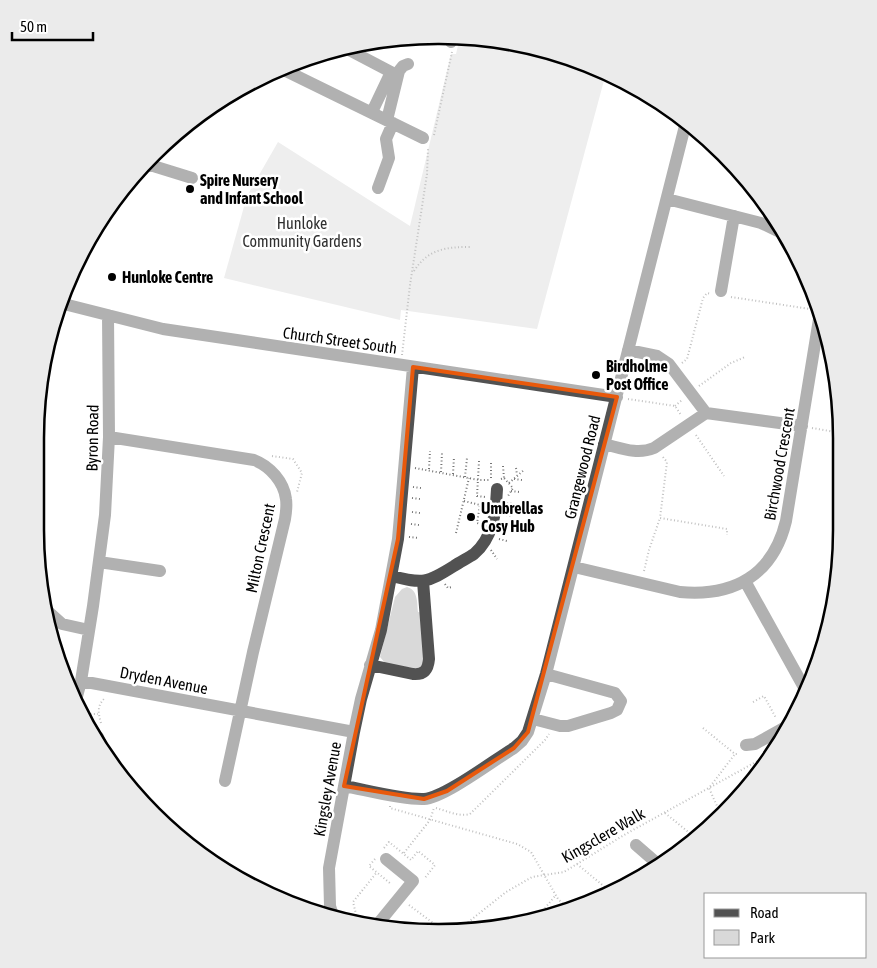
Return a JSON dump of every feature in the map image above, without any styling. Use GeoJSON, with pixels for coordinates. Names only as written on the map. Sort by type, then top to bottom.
{"type":"FeatureCollection","features":[{"type":"Feature","properties":{"kind":"street"},"geometry":{"type":"LineString","coordinates":[[354,53],[391,72],[372,112]]}},
{"type":"Feature","properties":{"kind":"street"},"geometry":{"type":"LineString","coordinates":[[378,188],[389,158],[386,139],[399,71],[408,64]]}},
{"type":"Feature","properties":{"kind":"street"},"geometry":{"type":"LineString","coordinates":[[293,72],[428,141]]}},
{"type":"Feature","properties":{"kind":"street","name":"Grangewood Road"},"geometry":{"type":"LineString","coordinates":[[344,786],[424,799],[438,796],[522,741],[528,732],[546,674],[574,567],[684,129]]}},
{"type":"Feature","properties":{"kind":"street"},"geometry":{"type":"LineString","coordinates":[[153,166],[192,178]]}},
{"type":"Feature","properties":{"kind":"street"},"geometry":{"type":"LineString","coordinates":[[667,199],[734,216],[773,229]]}},
{"type":"Feature","properties":{"kind":"street"},"geometry":{"type":"LineString","coordinates":[[721,294],[734,216]]}},
{"type":"Feature","properties":{"kind":"street","name":"Church Street South"},"geometry":{"type":"LineString","coordinates":[[68,305],[163,329],[617,397]]}},
{"type":"Feature","properties":{"kind":"street","name":"Byron Road"},"geometry":{"type":"LineString","coordinates":[[79,691],[100,562],[105,515],[109,437],[108,315]]}},
{"type":"Feature","properties":{"kind":"street","name":"Birchwood Crescent"},"geometry":{"type":"LineString","coordinates":[[574,567],[695,594],[730,588],[745,581],[767,562],[783,534],[802,426],[814,318]]}},
{"type":"Feature","properties":{"kind":"street"},"geometry":{"type":"LineString","coordinates":[[628,350],[657,356],[670,364],[706,413]]}},
{"type":"Feature","properties":{"kind":"street","name":"Kingsley Avenue"},"geometry":{"type":"LineString","coordinates":[[331,909],[328,881],[344,786],[354,732],[370,665],[381,630],[398,539],[405,466],[407,366]]}},
{"type":"Feature","properties":{"kind":"street"},"geometry":{"type":"LineString","coordinates":[[604,444],[638,452],[654,448],[706,413],[802,426]]}},
{"type":"Feature","properties":{"kind":"street","name":"Milton Crescent"},"geometry":{"type":"LineString","coordinates":[[109,437],[254,460],[270,470],[282,487],[286,499],[285,519],[240,711]]}},
{"type":"Feature","properties":{"kind":"street"},"geometry":{"type":"LineString","coordinates":[[392,576],[412,581],[423,582],[432,580],[474,553],[483,544],[494,521],[494,485]]}},
{"type":"Feature","properties":{"kind":"street"},"geometry":{"type":"LineString","coordinates":[[100,562],[160,572]]}},
{"type":"Feature","properties":{"kind":"street"},"geometry":{"type":"LineString","coordinates":[[745,581],[802,684]]}},
{"type":"Feature","properties":{"kind":"street"},"geometry":{"type":"LineString","coordinates":[[370,665],[413,674],[425,672],[429,659],[423,582]]}},
{"type":"Feature","properties":{"kind":"street"},"geometry":{"type":"LineString","coordinates":[[53,616],[62,624],[89,630]]}},
{"type":"Feature","properties":{"kind":"street"},"geometry":{"type":"LineString","coordinates":[[533,719],[553,725],[568,726],[612,713],[617,710],[621,701],[616,693],[546,674]]}},
{"type":"Feature","properties":{"kind":"street","name":"Dryden Avenue"},"geometry":{"type":"LineString","coordinates":[[80,686],[113,687],[354,732]]}},
{"type":"Feature","properties":{"kind":"street"},"geometry":{"type":"LineString","coordinates":[[225,781],[240,711]]}},
{"type":"Feature","properties":{"kind":"street"},"geometry":{"type":"LineString","coordinates":[[746,745],[755,744],[777,731]]}},
{"type":"Feature","properties":{"kind":"street"},"geometry":{"type":"LineString","coordinates":[[636,845],[654,860]]}},
{"type":"Feature","properties":{"kind":"street"},"geometry":{"type":"LineString","coordinates":[[381,920],[413,881],[386,859]]}},
{"type":"Feature","properties":{"kind":"path"},"geometry":{"type":"LineString","coordinates":[[407,366],[413,273],[427,174],[428,141],[452,56],[452,45]]}},
{"type":"Feature","properties":{"kind":"path"},"geometry":{"type":"LineString","coordinates":[[413,273],[422,259],[434,252],[452,247],[470,247]]}},
{"type":"Feature","properties":{"kind":"path"},"geometry":{"type":"LineString","coordinates":[[674,369],[687,359],[702,298],[707,293],[811,310]]}},
{"type":"Feature","properties":{"kind":"path"},"geometry":{"type":"LineString","coordinates":[[675,406],[690,392],[731,363],[745,357]]}},
{"type":"Feature","properties":{"kind":"path"},"geometry":{"type":"LineString","coordinates":[[617,397],[675,406],[724,476]]}},
{"type":"Feature","properties":{"kind":"path"},"geometry":{"type":"LineString","coordinates":[[802,426],[833,431]]}},
{"type":"Feature","properties":{"kind":"path"},"geometry":{"type":"LineString","coordinates":[[642,583],[649,550],[660,518],[667,462],[654,448]]}},
{"type":"Feature","properties":{"kind":"path"},"geometry":{"type":"LineString","coordinates":[[429,470],[430,452]]}},
{"type":"Feature","properties":{"kind":"path"},"geometry":{"type":"LineString","coordinates":[[441,472],[442,453]]}},
{"type":"Feature","properties":{"kind":"path"},"geometry":{"type":"LineString","coordinates":[[453,475],[454,457]]}},
{"type":"Feature","properties":{"kind":"path"},"geometry":{"type":"LineString","coordinates":[[465,477],[467,458]]}},
{"type":"Feature","properties":{"kind":"path"},"geometry":{"type":"LineString","coordinates":[[479,461],[478,496],[484,496],[489,501]]}},
{"type":"Feature","properties":{"kind":"path"},"geometry":{"type":"LineString","coordinates":[[491,463],[494,485]]}},
{"type":"Feature","properties":{"kind":"path"},"geometry":{"type":"LineString","coordinates":[[405,466],[479,480]]}},
{"type":"Feature","properties":{"kind":"path"},"geometry":{"type":"LineString","coordinates":[[503,466],[504,478]]}},
{"type":"Feature","properties":{"kind":"path"},"geometry":{"type":"LineString","coordinates":[[516,468],[517,476]]}},
{"type":"Feature","properties":{"kind":"path"},"geometry":{"type":"LineString","coordinates":[[509,483],[524,470]]}},
{"type":"Feature","properties":{"kind":"path"},"geometry":{"type":"LineString","coordinates":[[456,533],[469,478]]}},
{"type":"Feature","properties":{"kind":"path"},"geometry":{"type":"LineString","coordinates":[[514,479],[522,480]]}},
{"type":"Feature","properties":{"kind":"path"},"geometry":{"type":"LineString","coordinates":[[420,499],[410,498],[410,492],[411,487],[421,488]]}},
{"type":"Feature","properties":{"kind":"path"},"geometry":{"type":"LineString","coordinates":[[511,491],[520,492]]}},
{"type":"Feature","properties":{"kind":"path"},"geometry":{"type":"LineString","coordinates":[[464,501],[480,505],[477,523],[482,524]]}},
{"type":"Feature","properties":{"kind":"path"},"geometry":{"type":"LineString","coordinates":[[504,503],[515,504]]}},
{"type":"Feature","properties":{"kind":"path"},"geometry":{"type":"LineString","coordinates":[[408,512],[420,513]]}},
{"type":"Feature","properties":{"kind":"path"},"geometry":{"type":"LineString","coordinates":[[502,515],[513,516]]}},
{"type":"Feature","properties":{"kind":"path"},"geometry":{"type":"LineString","coordinates":[[660,518],[727,529],[727,535]]}},
{"type":"Feature","properties":{"kind":"path"},"geometry":{"type":"LineString","coordinates":[[406,524],[419,525]]}},
{"type":"Feature","properties":{"kind":"path"},"geometry":{"type":"LineString","coordinates":[[405,537],[419,538]]}},
{"type":"Feature","properties":{"kind":"path"},"geometry":{"type":"LineString","coordinates":[[495,539],[507,541]]}},
{"type":"Feature","properties":{"kind":"path"},"geometry":{"type":"LineString","coordinates":[[490,548],[497,559]]}},
{"type":"Feature","properties":{"kind":"path"},"geometry":{"type":"LineString","coordinates":[[443,581],[448,588],[452,587]]}},
{"type":"Feature","properties":{"kind":"path"},"geometry":{"type":"LineString","coordinates":[[75,682],[80,686]]}},
{"type":"Feature","properties":{"kind":"path"},"geometry":{"type":"LineString","coordinates":[[100,733],[104,732],[98,714],[99,705],[107,696],[112,695],[113,687]]}},
{"type":"Feature","properties":{"kind":"path"},"geometry":{"type":"LineString","coordinates":[[753,702],[764,696],[783,721]]}},
{"type":"Feature","properties":{"kind":"path"},"geometry":{"type":"LineString","coordinates":[[90,714],[98,714]]}},
{"type":"Feature","properties":{"kind":"path"},"geometry":{"type":"LineString","coordinates":[[434,807],[458,815],[465,816],[470,814],[545,740],[553,725]]}},
{"type":"Feature","properties":{"kind":"path"},"geometry":{"type":"LineString","coordinates":[[703,728],[735,754]]}},
{"type":"Feature","properties":{"kind":"path"},"geometry":{"type":"LineString","coordinates":[[718,809],[709,788],[735,754],[739,754],[746,745]]}},
{"type":"Feature","properties":{"kind":"path","name":"Kingsclere Walk"},"geometry":{"type":"LineString","coordinates":[[467,923],[506,892],[532,877],[564,872],[665,812],[759,761]]}},
{"type":"Feature","properties":{"kind":"path"},"geometry":{"type":"LineString","coordinates":[[391,795],[390,808],[517,844],[525,848],[531,852],[556,895],[563,904]]}},
{"type":"Feature","properties":{"kind":"path"},"geometry":{"type":"LineString","coordinates":[[665,812],[690,833]]}},
{"type":"Feature","properties":{"kind":"path"},"geometry":{"type":"LineString","coordinates":[[404,854],[430,820]]}},
{"type":"Feature","properties":{"kind":"path"},"geometry":{"type":"LineString","coordinates":[[577,864],[605,887]]}},
{"type":"Feature","properties":{"kind":"path"},"geometry":{"type":"LineString","coordinates":[[356,916],[353,902],[377,872]]}},
{"type":"Feature","properties":{"kind":"path"},"geometry":{"type":"LineString","coordinates":[[543,910],[556,895]]}},
{"type":"Feature","properties":{"kind":"path"},"geometry":{"type":"LineString","coordinates":[[400,898],[434,924]]}},
{"type":"Feature","properties":{"kind":"highlighted area"},"geometry":{"type":"Polygon","coordinates":[[[413,367],[617,397],[528,732],[514,748],[447,791],[424,799],[344,786],[398,539],[413,367]]]}},
{"type":"Feature","properties":{"kind":"green space","name":"Hunloke Community Gardens"},"geometry":{"type":"Polygon","coordinates":[[[458,45],[516,51],[541,57],[604,80],[537,329],[401,310],[400,320],[224,278],[247,196],[278,142],[410,226],[451,54],[456,54],[458,45]]]}},
{"type":"Feature","properties":{"kind":"green space"},"geometry":{"type":"Polygon","coordinates":[[[407,587],[415,594],[418,612],[422,613],[425,661],[419,669],[386,664],[380,657],[395,597],[402,589],[407,587]]]}},
{"type":"Feature","properties":{"kind":"place","name":"Spire Nursery and Infant School"},"geometry":{"type":"Point","coordinates":[190,189]}},
{"type":"Feature","properties":{"kind":"place","name":"Hunloke Centre"},"geometry":{"type":"Point","coordinates":[112,277]}},
{"type":"Feature","properties":{"kind":"place","name":"Birdholme Post Office"},"geometry":{"type":"Point","coordinates":[596,375]}},
{"type":"Feature","properties":{"kind":"place","name":"Umbrellas Cosy Hub"},"geometry":{"type":"Point","coordinates":[471,517]}}]}
